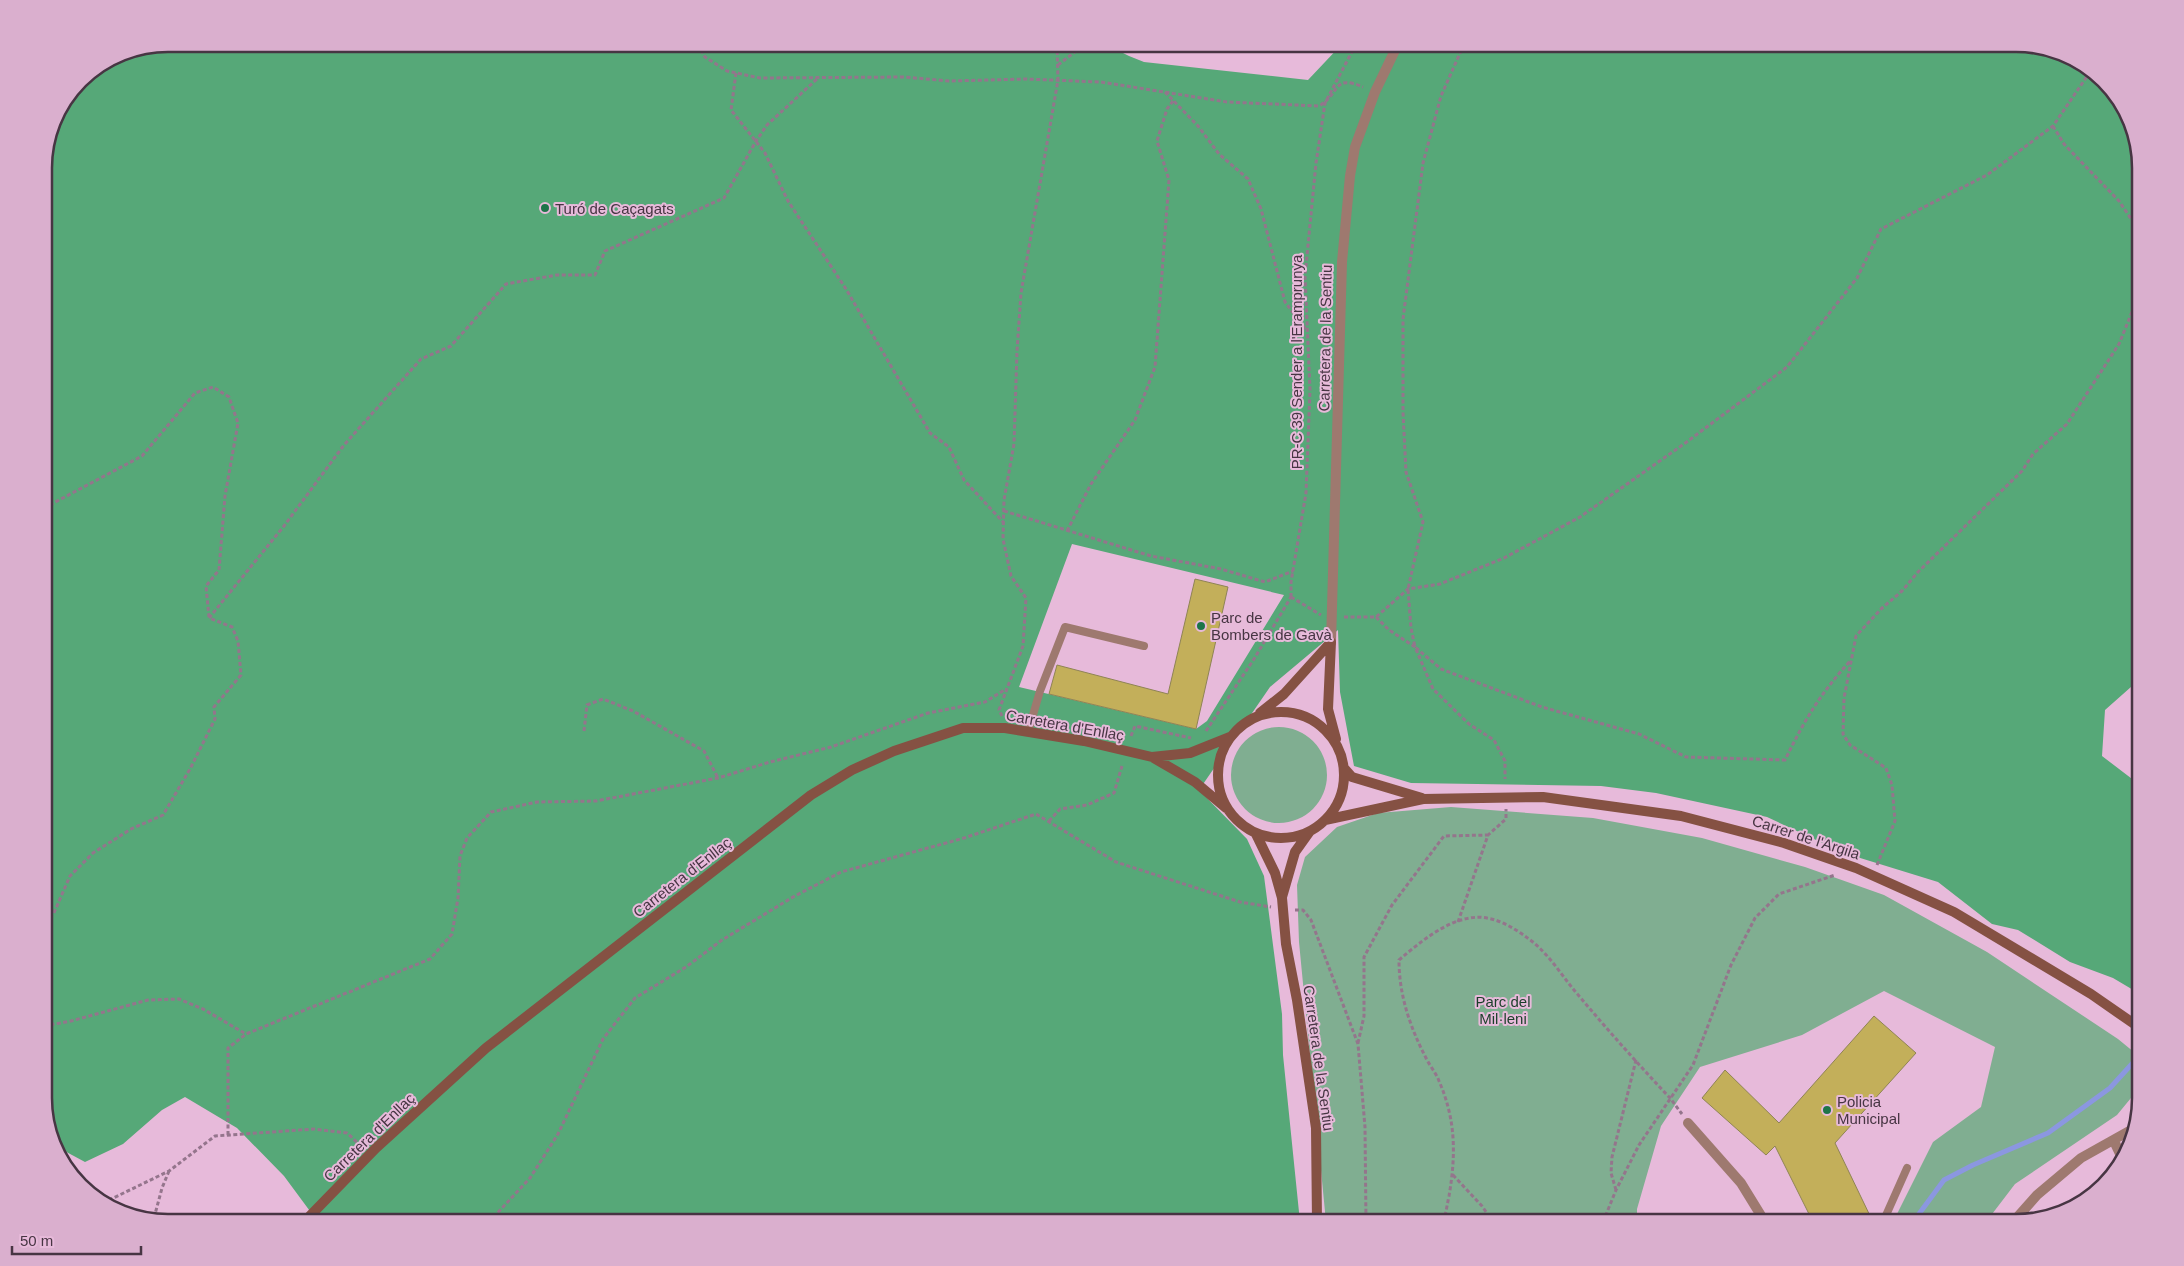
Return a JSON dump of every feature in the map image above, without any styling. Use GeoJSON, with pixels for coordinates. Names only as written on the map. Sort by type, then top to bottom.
{"type":"FeatureCollection","features":[{"type":"Feature","properties":{"kind":"street","name":"Carretera de la Sentiu"},"geometry":{"type":"LineString","coordinates":[[1338,747],[1328,709],[1342,262],[1350,176],[1355,147],[1375,92],[1394,52]]}},
{"type":"Feature","properties":{"kind":"street"},"geometry":{"type":"LineString","coordinates":[[1255,717],[1274,712],[1293,712],[1312,719],[1327,731],[1338,747],[1344,768],[1343,787],[1336,805],[1325,820],[1310,831],[1293,838],[1274,838],[1256,834],[1239,824],[1226,808],[1219,791],[1217,772],[1221,753],[1230,737],[1241,725],[1255,717],[1284,694],[1331,642]]}},
{"type":"Feature","properties":{"kind":"street","name":"Carretera d'Enllaç"},"geometry":{"type":"LineString","coordinates":[[312,1214],[370,1154],[486,1048],[811,795],[852,770],[894,751],[963,728],[1010,729],[1084,741],[1152,758],[1195,782],[1226,808]]}},
{"type":"Feature","properties":{"kind":"street","name":"Carretera d'Enllaç"},"geometry":{"type":"LineString","coordinates":[[1152,758],[1190,753],[1230,737]]}},
{"type":"Feature","properties":{"kind":"street","name":"Carrer de l'Argila"},"geometry":{"type":"LineString","coordinates":[[1344,768],[1352,777],[1423,799]]}},
{"type":"Feature","properties":{"kind":"street","name":"Carrer de l'Argila"},"geometry":{"type":"LineString","coordinates":[[1325,820],[1423,799],[1542,797],[1681,816],[1784,842],[1856,868],[1954,912],[2091,994],[2132,1022]]}},
{"type":"Feature","properties":{"kind":"street","name":"Carretera de la Sentiu"},"geometry":{"type":"LineString","coordinates":[[1282,904],[1295,852],[1310,831]]}},
{"type":"Feature","properties":{"kind":"street","name":"Carretera de la Sentiu"},"geometry":{"type":"LineString","coordinates":[[1256,834],[1275,873],[1282,904],[1286,944],[1297,1000],[1316,1128],[1317,1214]]}},
{"type":"Feature","properties":{"kind":"street"},"geometry":{"type":"LineString","coordinates":[[1688,1123],[1741,1183],[1760,1214]]}},
{"type":"Feature","properties":{"kind":"street"},"geometry":{"type":"LineString","coordinates":[[2020,1214],[2037,1195],[2082,1158],[2126,1133]]}},
{"type":"Feature","properties":{"kind":"street"},"geometry":{"type":"LineString","coordinates":[[2114,1140],[2119,1150]]}},
{"type":"Feature","properties":{"kind":"lane"},"geometry":{"type":"LineString","coordinates":[[1028,732],[1040,691],[1065,627],[1144,646]]}},
{"type":"Feature","properties":{"kind":"lane"},"geometry":{"type":"LineString","coordinates":[[1887,1214],[1907,1168]]}},
{"type":"Feature","properties":{"kind":"path"},"geometry":{"type":"LineString","coordinates":[[702,52],[705,57],[727,71],[760,78],[904,77],[949,81],[1026,79],[1101,82],[1255,105],[1319,106],[1325,103],[1337,87],[1349,81],[1375,92]]}},
{"type":"Feature","properties":{"kind":"path"},"geometry":{"type":"LineString","coordinates":[[1010,729],[999,710],[1022,646],[1026,598],[1011,576],[1003,539],[1004,510],[1014,444],[1021,293],[1058,80],[1057,52]]}},
{"type":"Feature","properties":{"kind":"path"},"geometry":{"type":"LineString","coordinates":[[1058,65],[1075,52]]}},
{"type":"Feature","properties":{"kind":"path","name":"PR-C 39 Sender a l'Eramprunya"},"geometry":{"type":"LineString","coordinates":[[1291,598],[1293,571],[1306,493],[1310,390],[1305,276],[1316,163],[1325,103],[1352,52]]}},
{"type":"Feature","properties":{"kind":"path"},"geometry":{"type":"LineString","coordinates":[[1460,52],[1441,96],[1423,163],[1403,319],[1403,412],[1406,472],[1423,522],[1408,589],[1410,628],[1415,647],[1433,689],[1469,724],[1494,740],[1505,761],[1505,779]]}},
{"type":"Feature","properties":{"kind":"path"},"geometry":{"type":"LineString","coordinates":[[736,73],[732,110],[765,153],[788,201],[846,289],[930,434],[950,447],[964,480],[1004,523]]}},
{"type":"Feature","properties":{"kind":"path"},"geometry":{"type":"LineString","coordinates":[[1376,617],[1408,589],[1440,584],[1504,558],[1580,517],[1684,444],[1787,367],[1857,278],[1882,229],[1987,175],[2053,126],[2087,77]]}},
{"type":"Feature","properties":{"kind":"path"},"geometry":{"type":"LineString","coordinates":[[210,618],[284,526],[344,445],[421,358],[451,346],[506,284],[557,275],[595,276],[605,251],[724,198],[756,141],[767,126],[818,78]]}},
{"type":"Feature","properties":{"kind":"path"},"geometry":{"type":"LineString","coordinates":[[1164,91],[1198,126],[1219,154],[1248,179],[1261,209],[1285,302],[1307,332]]}},
{"type":"Feature","properties":{"kind":"path"},"geometry":{"type":"LineString","coordinates":[[1067,531],[1091,484],[1135,420],[1155,367],[1169,180],[1157,141],[1167,109],[1173,101]]}},
{"type":"Feature","properties":{"kind":"path"},"geometry":{"type":"LineString","coordinates":[[2053,126],[2064,144],[2119,201],[2131,219]]}},
{"type":"Feature","properties":{"kind":"path"},"geometry":{"type":"LineString","coordinates":[[1606,1214],[1639,1145],[1694,1065],[1732,965],[1755,918],[1779,894],[1856,868],[1877,866],[1895,821],[1892,785],[1886,768],[1850,745],[1843,734],[1844,698],[1856,636],[2017,476],[2033,454],[2067,424],[2119,344],[2131,314]]}},
{"type":"Feature","properties":{"kind":"path"},"geometry":{"type":"LineString","coordinates":[[53,503],[142,456],[195,393],[213,387],[229,397],[238,423],[225,496],[219,570],[206,586],[210,618]]}},
{"type":"Feature","properties":{"kind":"path"},"geometry":{"type":"LineString","coordinates":[[1004,510],[1151,556],[1221,569],[1265,582],[1293,571]]}},
{"type":"Feature","properties":{"kind":"path"},"geometry":{"type":"LineString","coordinates":[[1131,736],[1134,726],[1192,738],[1208,730],[1291,598],[1316,614],[1331,617],[1376,617],[1441,669],[1542,707],[1639,734],[1686,757],[1785,760],[1804,721],[1827,686],[1852,659]]}},
{"type":"Feature","properties":{"kind":"path"},"geometry":{"type":"LineString","coordinates":[[53,915],[70,876],[93,853],[130,829],[163,815],[190,769],[215,720],[214,708],[241,675],[238,642],[232,627],[210,618]]}},
{"type":"Feature","properties":{"kind":"path"},"geometry":{"type":"LineString","coordinates":[[228,1135],[228,1048],[246,1034],[430,959],[452,934],[458,898],[460,856],[467,838],[491,812],[537,802],[596,801],[718,778],[770,762],[831,747],[928,713],[985,702],[1006,689]]}},
{"type":"Feature","properties":{"kind":"path"},"geometry":{"type":"LineString","coordinates":[[584,732],[587,705],[602,699],[633,711],[704,751],[718,778]]}},
{"type":"Feature","properties":{"kind":"path"},"geometry":{"type":"LineString","coordinates":[[1049,821],[1060,809],[1087,804],[1114,793],[1122,766]]}},
{"type":"Feature","properties":{"kind":"path"},"geometry":{"type":"LineString","coordinates":[[1458,922],[1488,836],[1506,819],[1506,809]]}},
{"type":"Feature","properties":{"kind":"path"},"geometry":{"type":"LineString","coordinates":[[497,1214],[530,1178],[558,1134],[603,1040],[635,998],[686,967],[722,940],[793,897],[841,872],[964,838],[1036,814],[1116,862],[1240,902],[1282,904],[1302,910],[1311,920],[1358,1044],[1365,1127],[1366,1214]]}},
{"type":"Feature","properties":{"kind":"path"},"geometry":{"type":"LineString","coordinates":[[1358,1044],[1364,1016],[1364,957],[1392,905],[1444,836],[1488,836]]}},
{"type":"Feature","properties":{"kind":"path"},"geometry":{"type":"LineString","coordinates":[[1445,1214],[1453,1175],[1455,1150],[1450,1110],[1439,1079],[1426,1058],[1403,1002],[1399,979],[1400,960],[1414,947],[1443,928],[1458,922],[1471,918],[1496,919],[1530,940],[1552,961],[1574,990],[1670,1098],[1688,1123]]}},
{"type":"Feature","properties":{"kind":"path"},"geometry":{"type":"LineString","coordinates":[[53,1024],[148,1000],[179,999],[203,1009],[246,1034]]}},
{"type":"Feature","properties":{"kind":"path"},"geometry":{"type":"LineString","coordinates":[[1616,1190],[1611,1172],[1612,1157],[1636,1060]]}},
{"type":"Feature","properties":{"kind":"path"},"geometry":{"type":"LineString","coordinates":[[112,1199],[169,1171],[215,1136],[314,1129],[347,1133],[370,1154]]}},
{"type":"Feature","properties":{"kind":"path"},"geometry":{"type":"LineString","coordinates":[[155,1213],[169,1171]]}},
{"type":"Feature","properties":{"kind":"path"},"geometry":{"type":"LineString","coordinates":[[1453,1175],[1488,1214]]}},
{"type":"Feature","properties":{"kind":"green space"},"geometry":{"type":"Polygon","coordinates":[[[169,52],[1121,52],[1144,62],[1308,80],[1334,52],[2015,52],[2045,56],[2060,61],[2080,72],[2103,92],[2120,117],[2129,146],[2131,161],[2132,686],[2105,710],[2102,756],[2132,779],[2132,989],[2113,978],[2070,962],[2018,930],[1992,924],[1938,882],[1844,853],[1767,817],[1656,793],[1601,786],[1411,783],[1354,766],[1340,692],[1338,630],[1270,687],[1199,790],[1247,839],[1264,876],[1282,1014],[1283,1055],[1299,1214],[312,1214],[284,1176],[237,1128],[185,1097],[162,1110],[123,1144],[85,1162],[64,1149],[55,1120],[53,1105],[53,153],[64,117],[81,92],[104,72],[124,61],[153,53],[169,52]],[[1072,544],[1019,687],[1196,729],[1207,721],[1284,595],[1072,544]]]}},
{"type":"Feature","properties":{"kind":"green space"},"geometry":{"type":"Polygon","coordinates":[[[1279,727],[1297,731],[1313,741],[1323,757],[1327,775],[1323,793],[1313,809],[1297,819],[1279,823],[1261,819],[1245,809],[1235,793],[1231,775],[1235,757],[1245,741],[1261,731],[1279,727]]]}},
{"type":"Feature","properties":{"kind":"green space","name":"Parc del Mil·leni"},"geometry":{"type":"Polygon","coordinates":[[[1451,807],[1593,818],[1702,838],[1805,867],[1884,895],[1987,952],[2118,1039],[2132,1050],[2132,1097],[2117,1115],[2015,1184],[1992,1214],[1897,1214],[1933,1142],[1981,1107],[1995,1047],[1884,991],[1802,1035],[1700,1067],[1661,1126],[1637,1214],[1325,1214],[1299,942],[1297,885],[1305,857],[1337,827],[1378,813],[1451,807]]]}},
{"type":"Feature","properties":{"kind":"building","name":"Parc de Bombers de Gavà"},"geometry":{"type":"Polygon","coordinates":[[[1195,579],[1228,587],[1196,729],[1049,694],[1057,665],[1168,694],[1195,579]]]}},
{"type":"Feature","properties":{"kind":"building","name":"Policia Municipal"},"geometry":{"type":"Polygon","coordinates":[[[1874,1016],[1916,1053],[1835,1143],[1869,1214],[1809,1214],[1775,1146],[1766,1155],[1702,1098],[1725,1070],[1779,1123],[1874,1016]]]}},
{"type":"Feature","properties":{"kind":"waterway"},"geometry":{"type":"LineString","coordinates":[[1919,1214],[1944,1180],[1973,1165],[2048,1133],[2110,1088],[2132,1064]]}},
{"type":"Feature","properties":{"kind":"place","name":"Turó de Caçagats"},"geometry":{"type":"Point","coordinates":[545,208]}},
{"type":"Feature","properties":{"kind":"place","name":"Parc de Bombers de Gavà"},"geometry":{"type":"Point","coordinates":[1201,626]}},
{"type":"Feature","properties":{"kind":"place","name":"Policia Municipal"},"geometry":{"type":"Point","coordinates":[1827,1110]}}]}
